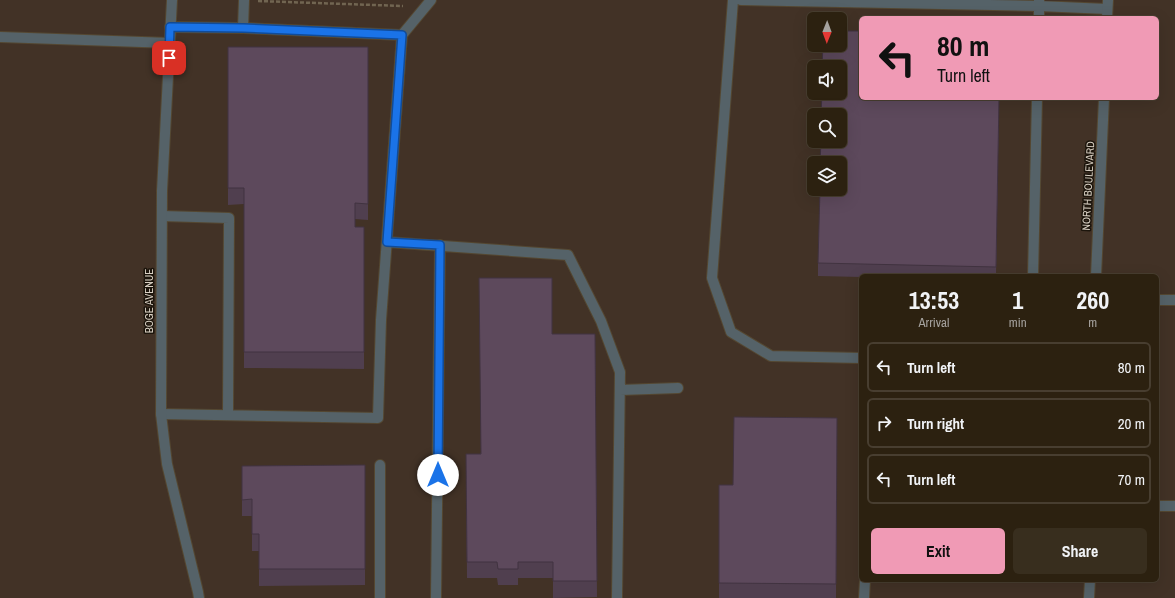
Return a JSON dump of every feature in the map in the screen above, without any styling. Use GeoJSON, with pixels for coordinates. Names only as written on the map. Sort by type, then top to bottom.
{"type":"FeatureCollection","features":[{"type":"Feature","properties":{"kind":"street","name":"BOGE AVENUE"},"geometry":{"type":"LineString","coordinates":[[172,0],[162,191],[161,414],[168,464],[199,598]]}},
{"type":"Feature","properties":{"kind":"street"},"geometry":{"type":"LineString","coordinates":[[161,414],[378,418],[381,320],[402,35],[431,0]]}},
{"type":"Feature","properties":{"kind":"street"},"geometry":{"type":"LineString","coordinates":[[733,0],[712,278],[728,325],[731,332],[771,356],[859,358]]}},
{"type":"Feature","properties":{"kind":"street"},"geometry":{"type":"LineString","coordinates":[[741,0],[1039,3],[1107,9]]}},
{"type":"Feature","properties":{"kind":"street"},"geometry":{"type":"LineString","coordinates":[[243,28],[248,1]]}},
{"type":"Feature","properties":{"kind":"street"},"geometry":{"type":"LineString","coordinates":[[1039,3],[1039,16]]}},
{"type":"Feature","properties":{"kind":"street"},"geometry":{"type":"LineString","coordinates":[[170,27],[243,28],[402,35]]}},
{"type":"Feature","properties":{"kind":"street"},"geometry":{"type":"LineString","coordinates":[[0,36],[170,43]]}},
{"type":"Feature","properties":{"kind":"street"},"geometry":{"type":"LineString","coordinates":[[1033,274],[1037,100]]}},
{"type":"Feature","properties":{"kind":"street","name":"NORTH BOULEVARD"},"geometry":{"type":"LineString","coordinates":[[1096,274],[1104,100]]}},
{"type":"Feature","properties":{"kind":"street"},"geometry":{"type":"LineString","coordinates":[[162,216],[229,218],[228,415]]}},
{"type":"Feature","properties":{"kind":"street"},"geometry":{"type":"LineString","coordinates":[[387,242],[568,255],[601,321],[620,372],[617,598]]}},
{"type":"Feature","properties":{"kind":"street"},"geometry":{"type":"LineString","coordinates":[[436,598],[440,245]]}},
{"type":"Feature","properties":{"kind":"street"},"geometry":{"type":"LineString","coordinates":[[1159,300],[1175,300]]}},
{"type":"Feature","properties":{"kind":"street"},"geometry":{"type":"LineString","coordinates":[[620,390],[678,388]]}},
{"type":"Feature","properties":{"kind":"street"},"geometry":{"type":"LineString","coordinates":[[380,465],[380,598]]}},
{"type":"Feature","properties":{"kind":"street"},"geometry":{"type":"LineString","coordinates":[[1159,506],[1175,506]]}},
{"type":"Feature","properties":{"kind":"street"},"geometry":{"type":"LineString","coordinates":[[864,598],[865,582]]}},
{"type":"Feature","properties":{"kind":"street"},"geometry":{"type":"LineString","coordinates":[[1089,598],[1090,582]]}},
{"type":"Feature","properties":{"kind":"path"},"geometry":{"type":"LineString","coordinates":[[248,1],[403,6]]}},
{"type":"Feature","properties":{"kind":"shaded area"},"geometry":{"type":"Polygon","coordinates":[[[0,0],[1175,0],[1175,598],[0,598],[0,0]]]}},
{"type":"Feature","properties":{"kind":"building"},"geometry":{"type":"Polygon","coordinates":[[[847,31],[859,31],[859,100],[999,100],[996,267],[818,263],[820,196],[847,196],[847,156],[820,156],[821,148],[847,148],[847,108],[821,108],[822,100],[847,100],[847,60],[822,60],[823,52],[847,52],[847,31]]]}},
{"type":"Feature","properties":{"kind":"building"},"geometry":{"type":"Polygon","coordinates":[[[228,47],[368,47],[368,204],[355,203],[355,227],[364,227],[364,352],[244,352],[244,188],[228,188],[228,47]]]}},
{"type":"Feature","properties":{"kind":"building"},"geometry":{"type":"Polygon","coordinates":[[[479,278],[552,278],[552,334],[595,334],[597,581],[553,581],[553,562],[518,562],[518,569],[498,569],[497,562],[467,562],[466,454],[481,454],[479,278]]]}},
{"type":"Feature","properties":{"kind":"building"},"geometry":{"type":"Polygon","coordinates":[[[734,417],[837,418],[836,584],[719,583],[719,485],[733,485],[734,417]]]}},
{"type":"Feature","properties":{"kind":"building"},"geometry":{"type":"Polygon","coordinates":[[[365,465],[365,569],[259,569],[259,534],[252,534],[252,499],[242,500],[242,466],[365,465]]]}},
{"type":"Feature","properties":{"kind":"route"},"geometry":{"type":"LineString","coordinates":[[169,58],[170,27],[243,28],[402,35],[387,242],[440,245],[438,475]]}}]}
